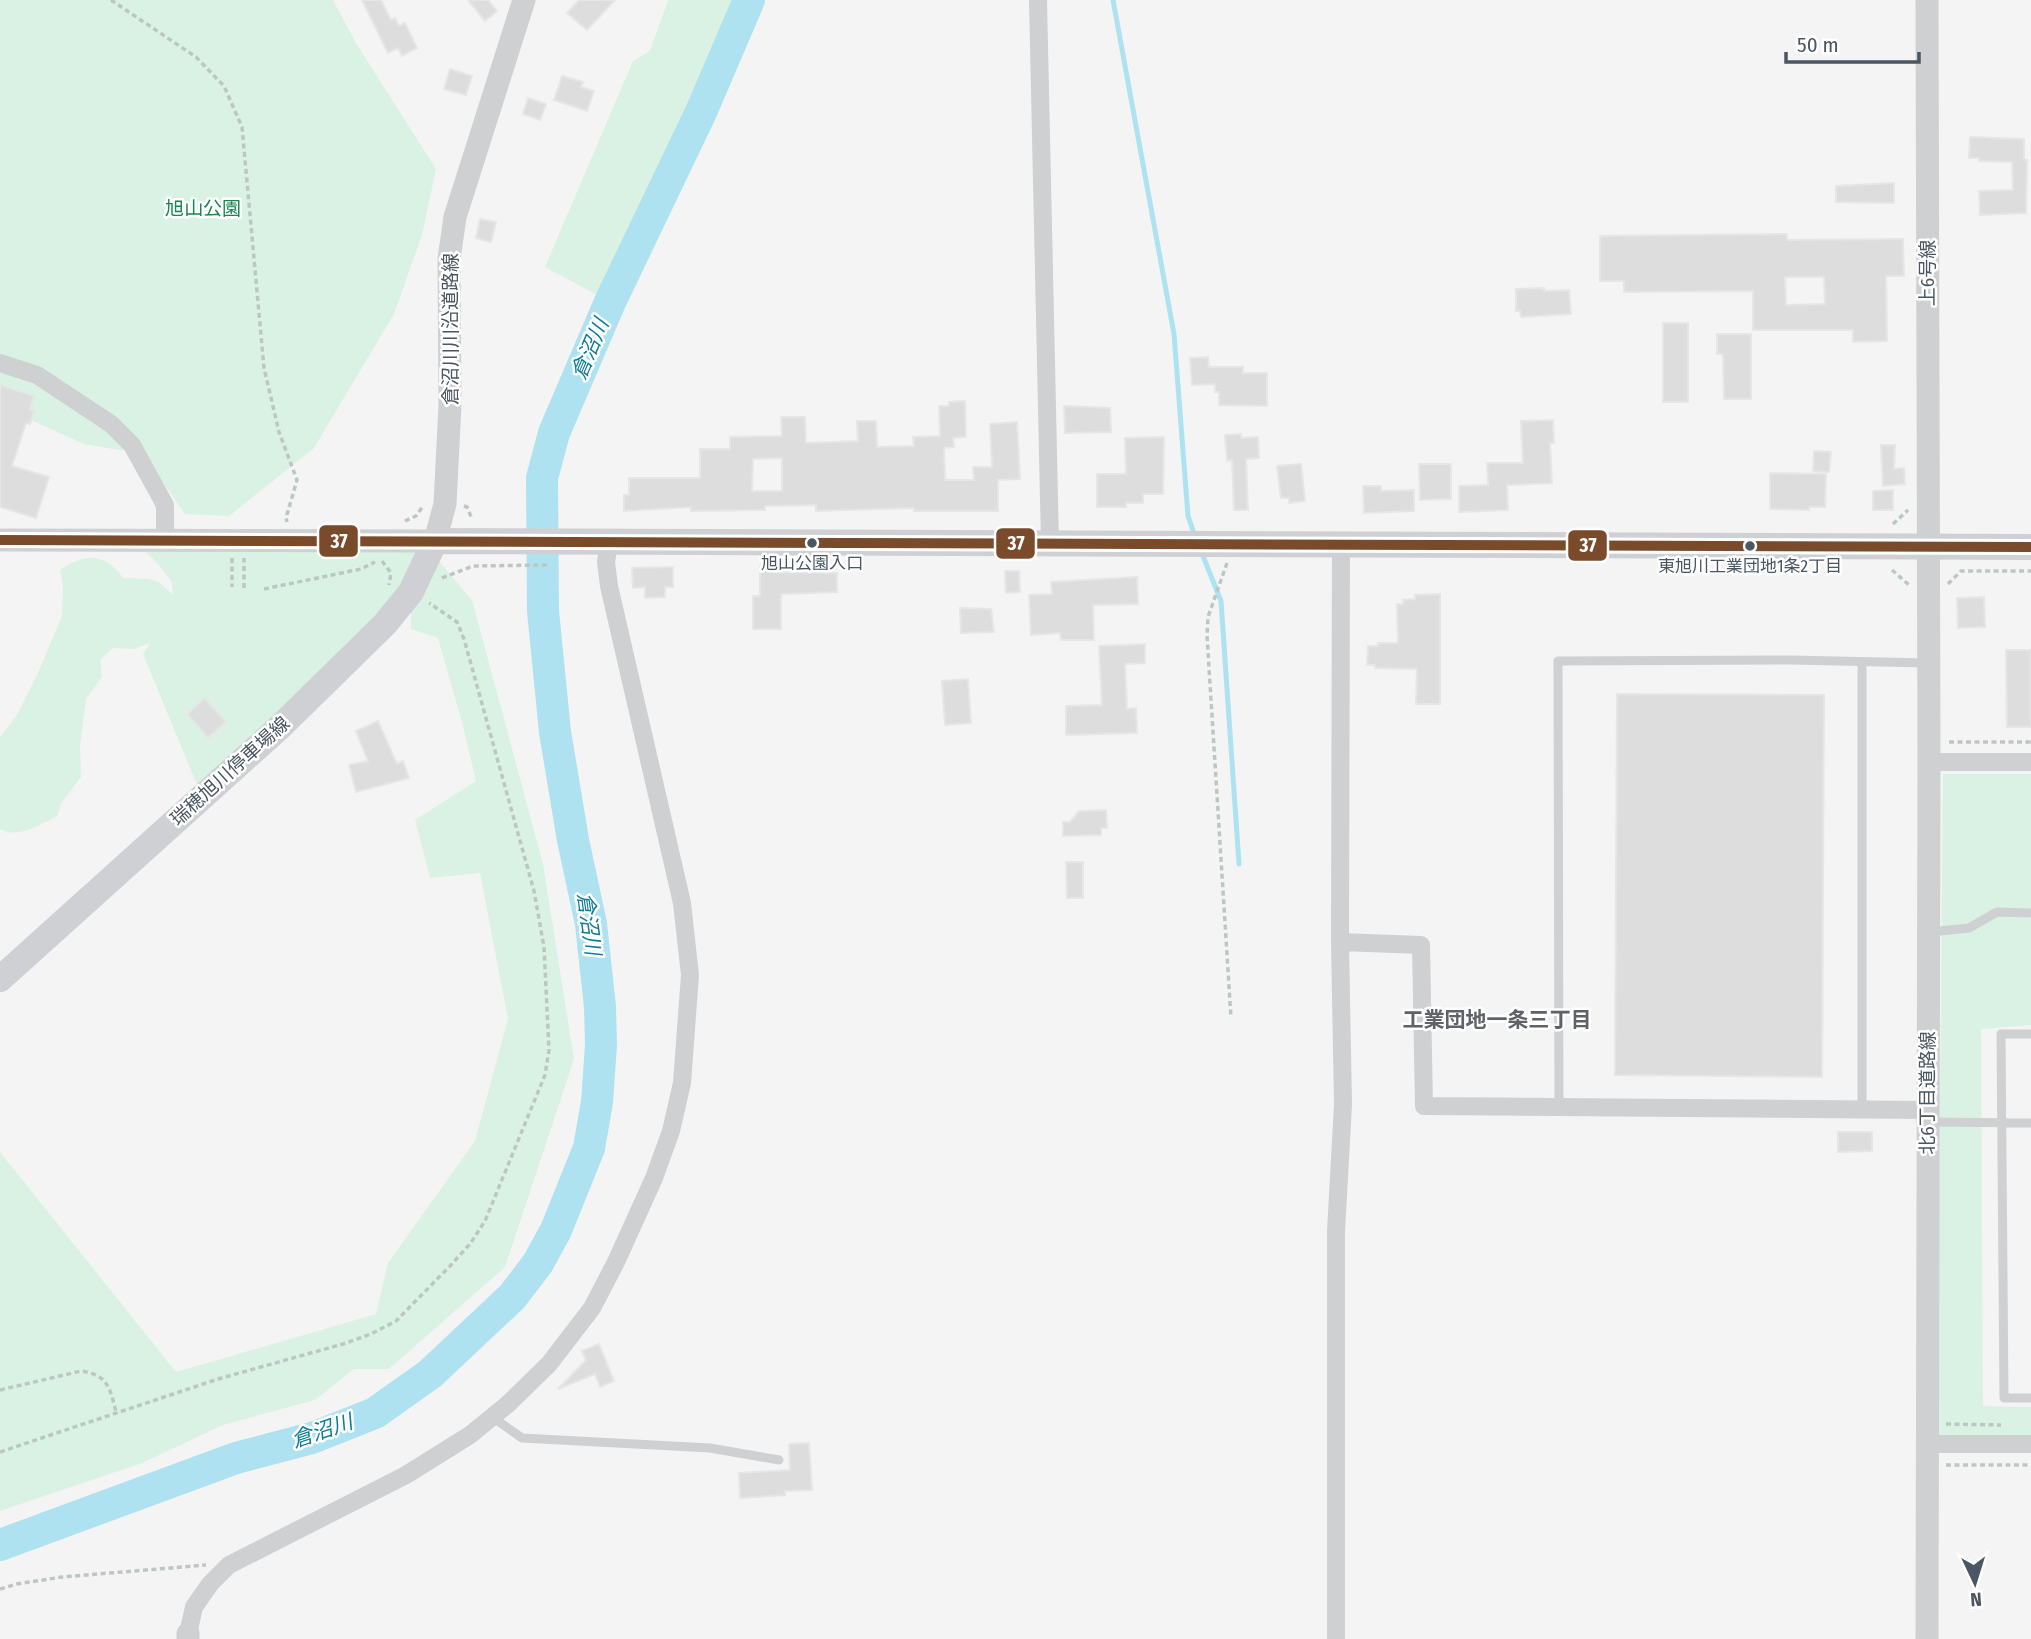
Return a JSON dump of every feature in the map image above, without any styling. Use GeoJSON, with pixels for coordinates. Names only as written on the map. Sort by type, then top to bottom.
{"type":"FeatureCollection","features":[{"type":"Feature","properties":{"kind":"main road"},"geometry":{"type":"LineString","coordinates":[[435,541],[473,554],[581,542],[2031,547]]}},
{"type":"Feature","properties":{"kind":"main road","name":"瑞穂旭川停車場線"},"geometry":{"type":"LineString","coordinates":[[0,979],[281,726],[385,624],[411,592],[435,541]]}},
{"type":"Feature","properties":{"kind":"street","name":"倉沼川川沿道路線"},"geometry":{"type":"LineString","coordinates":[[435,541],[445,504],[449,430],[449,259],[455,217],[524,0]]}},
{"type":"Feature","properties":{"kind":"street"},"geometry":{"type":"LineString","coordinates":[[1038,0],[1050,544]]}},
{"type":"Feature","properties":{"kind":"street","name":"上6号線"},"geometry":{"type":"LineString","coordinates":[[1927,0],[1927,547]]}},
{"type":"Feature","properties":{"kind":"street"},"geometry":{"type":"LineString","coordinates":[[0,363],[37,375],[111,425],[132,445],[165,505],[165,541]]}},
{"type":"Feature","properties":{"kind":"street"},"geometry":{"type":"LineString","coordinates":[[0,540],[435,541]]}},
{"type":"Feature","properties":{"kind":"street"},"geometry":{"type":"LineString","coordinates":[[188,1636],[194,1607],[210,1584],[229,1565],[406,1475],[492,1417],[549,1364],[592,1308],[654,1178],[671,1131],[682,1083],[690,975],[682,903],[609,586],[606,562],[609,543]]}},
{"type":"Feature","properties":{"kind":"street"},"geometry":{"type":"LineString","coordinates":[[1336,1639],[1335,1231],[1343,1105],[1340,942],[1342,545]]}},
{"type":"Feature","properties":{"kind":"street","name":"北6丁目道路線"},"geometry":{"type":"LineString","coordinates":[[1927,547],[1927,1639]]}},
{"type":"Feature","properties":{"kind":"street"},"geometry":{"type":"LineString","coordinates":[[1929,762],[2031,762]]}},
{"type":"Feature","properties":{"kind":"street"},"geometry":{"type":"LineString","coordinates":[[1340,942],[1421,945],[1424,1106],[1861,1110],[1927,1116]]}},
{"type":"Feature","properties":{"kind":"street"},"geometry":{"type":"LineString","coordinates":[[1927,1444],[2031,1444]]}},
{"type":"Feature","properties":{"kind":"lane"},"geometry":{"type":"LineString","coordinates":[[1559,1107],[1558,661],[1928,663]]}},
{"type":"Feature","properties":{"kind":"lane"},"geometry":{"type":"LineString","coordinates":[[1861,1110],[1862,662]]}},
{"type":"Feature","properties":{"kind":"lane"},"geometry":{"type":"LineString","coordinates":[[1928,932],[1969,928],[1997,912],[2031,913]]}},
{"type":"Feature","properties":{"kind":"lane"},"geometry":{"type":"LineString","coordinates":[[2031,1034],[2001,1034],[2004,1398],[2031,1398]]}},
{"type":"Feature","properties":{"kind":"lane"},"geometry":{"type":"LineString","coordinates":[[1927,1116],[2031,1123]]}},
{"type":"Feature","properties":{"kind":"lane"},"geometry":{"type":"LineString","coordinates":[[492,1417],[522,1438],[710,1448],[779,1460]]}},
{"type":"Feature","properties":{"kind":"path"},"geometry":{"type":"LineString","coordinates":[[111,0],[196,57],[224,86],[242,127],[264,368],[279,432],[297,480],[286,518],[291,541]]}},
{"type":"Feature","properties":{"kind":"path"},"geometry":{"type":"LineString","coordinates":[[1892,525],[1912,506],[1927,508]]}},
{"type":"Feature","properties":{"kind":"path"},"geometry":{"type":"LineString","coordinates":[[232,587],[238,541]]}},
{"type":"Feature","properties":{"kind":"path"},"geometry":{"type":"LineString","coordinates":[[238,541],[244,587]]}},
{"type":"Feature","properties":{"kind":"path"},"geometry":{"type":"LineString","coordinates":[[1210,545],[1207,636],[1231,1018]]}},
{"type":"Feature","properties":{"kind":"path"},"geometry":{"type":"LineString","coordinates":[[473,554],[554,565]]}},
{"type":"Feature","properties":{"kind":"path"},"geometry":{"type":"LineString","coordinates":[[264,589],[361,569],[380,559]]}},
{"type":"Feature","properties":{"kind":"path"},"geometry":{"type":"LineString","coordinates":[[0,1452],[218,1379],[371,1334],[396,1321],[452,1265],[485,1221],[545,1075],[549,1050],[544,947],[534,891],[464,639],[457,622],[411,592]]}},
{"type":"Feature","properties":{"kind":"path"},"geometry":{"type":"LineString","coordinates":[[1949,742],[2031,742]]}},
{"type":"Feature","properties":{"kind":"path"},"geometry":{"type":"LineString","coordinates":[[0,1390],[81,1371],[92,1372],[105,1381],[117,1412]]}},
{"type":"Feature","properties":{"kind":"path"},"geometry":{"type":"LineString","coordinates":[[1944,1424],[2006,1425]]}},
{"type":"Feature","properties":{"kind":"path"},"geometry":{"type":"LineString","coordinates":[[1943,1465],[2031,1465]]}},
{"type":"Feature","properties":{"kind":"path"},"geometry":{"type":"LineString","coordinates":[[0,1589],[62,1577],[198,1565],[229,1565]]}},
{"type":"Feature","properties":{"kind":"green space","name":"旭山公園"},"geometry":{"type":"Polygon","coordinates":[[[0,0],[333,0],[356,43],[436,169],[422,235],[394,314],[314,448],[229,516],[185,514],[143,454],[84,444],[0,406],[0,0]]]}},
{"type":"Feature","properties":{"kind":"green space"},"geometry":{"type":"Polygon","coordinates":[[[668,0],[749,0],[701,112],[610,302],[545,267],[633,61],[650,51],[668,0]]]}},
{"type":"Feature","properties":{"kind":"green space"},"geometry":{"type":"Polygon","coordinates":[[[135,541],[430,551],[472,600],[543,864],[574,1059],[505,1267],[389,1369],[354,1369],[315,1400],[223,1425],[142,1463],[0,1511],[0,1152],[176,1372],[376,1314],[388,1263],[475,1141],[508,1019],[480,873],[430,878],[415,820],[476,781],[438,638],[411,629],[411,592],[202,797],[143,654],[150,643],[134,649],[113,648],[100,660],[102,677],[86,699],[80,745],[81,777],[62,802],[57,816],[22,832],[0,829],[0,737],[17,715],[62,616],[63,585],[60,570],[77,560],[94,558],[109,563],[123,578],[159,582],[173,595],[172,582],[135,541]]]}},
{"type":"Feature","properties":{"kind":"green space"},"geometry":{"type":"Polygon","coordinates":[[[1943,774],[2031,774],[2031,1025],[1981,1029],[1983,1406],[2031,1407],[2031,1436],[1937,1435],[1943,774]]]}},
{"type":"Feature","properties":{"kind":"building"},"geometry":{"type":"Polygon","coordinates":[[[362,0],[381,0],[391,20],[395,18],[399,26],[405,23],[417,48],[402,56],[398,48],[388,53],[362,0]]]}},
{"type":"Feature","properties":{"kind":"building"},"geometry":{"type":"Polygon","coordinates":[[[468,0],[488,0],[497,11],[485,21],[468,0]]]}},
{"type":"Feature","properties":{"kind":"building"},"geometry":{"type":"Polygon","coordinates":[[[579,0],[615,0],[587,30],[567,13],[579,0]]]}},
{"type":"Feature","properties":{"kind":"building"},"geometry":{"type":"Polygon","coordinates":[[[450,69],[472,76],[466,95],[444,89],[450,69]]]}},
{"type":"Feature","properties":{"kind":"building"},"geometry":{"type":"Polygon","coordinates":[[[562,76],[583,82],[581,87],[594,91],[587,111],[554,100],[562,76]]]}},
{"type":"Feature","properties":{"kind":"building"},"geometry":{"type":"Polygon","coordinates":[[[528,98],[546,104],[540,120],[523,114],[528,98]]]}},
{"type":"Feature","properties":{"kind":"building"},"geometry":{"type":"Polygon","coordinates":[[[1970,137],[2024,139],[2024,160],[2027,160],[2026,213],[1980,215],[1979,191],[2013,190],[2012,162],[1969,158],[1970,137]]]}},
{"type":"Feature","properties":{"kind":"building"},"geometry":{"type":"Polygon","coordinates":[[[1894,183],[1894,203],[1836,202],[1836,186],[1894,183]]]}},
{"type":"Feature","properties":{"kind":"building"},"geometry":{"type":"Polygon","coordinates":[[[480,219],[496,222],[491,242],[476,238],[480,219]]]}},
{"type":"Feature","properties":{"kind":"building"},"geometry":{"type":"Polygon","coordinates":[[[1787,234],[1787,240],[1903,239],[1904,276],[1886,276],[1887,341],[1853,342],[1853,330],[1753,330],[1753,291],[1624,292],[1624,281],[1600,281],[1600,236],[1787,234]],[[1785,277],[1786,305],[1825,304],[1824,277],[1785,277]]]}},
{"type":"Feature","properties":{"kind":"building"},"geometry":{"type":"Polygon","coordinates":[[[1544,288],[1544,291],[1569,290],[1571,314],[1521,317],[1520,311],[1516,311],[1516,289],[1544,288]]]}},
{"type":"Feature","properties":{"kind":"building"},"geometry":{"type":"Polygon","coordinates":[[[1663,323],[1688,323],[1688,402],[1663,402],[1663,323]]]}},
{"type":"Feature","properties":{"kind":"building"},"geometry":{"type":"Polygon","coordinates":[[[1717,334],[1751,334],[1751,399],[1724,399],[1723,354],[1717,354],[1717,334]]]}},
{"type":"Feature","properties":{"kind":"building"},"geometry":{"type":"Polygon","coordinates":[[[1208,357],[1209,367],[1243,367],[1243,373],[1267,373],[1267,406],[1219,405],[1219,392],[1215,392],[1215,384],[1192,385],[1190,358],[1208,357]]]}},
{"type":"Feature","properties":{"kind":"building"},"geometry":{"type":"Polygon","coordinates":[[[0,385],[34,396],[30,410],[34,411],[30,424],[26,423],[12,466],[49,477],[36,518],[0,507],[0,385]]]}},
{"type":"Feature","properties":{"kind":"building"},"geometry":{"type":"Polygon","coordinates":[[[965,401],[966,437],[953,438],[954,447],[944,448],[945,480],[974,480],[973,467],[992,467],[990,424],[1017,422],[1020,479],[998,480],[998,511],[914,511],[914,508],[816,511],[816,505],[765,506],[765,510],[691,511],[691,507],[624,511],[624,495],[629,495],[629,478],[700,478],[700,449],[730,449],[730,437],[782,436],[781,417],[805,417],[806,443],[858,441],[857,421],[876,421],[877,447],[914,446],[913,437],[940,436],[939,406],[949,406],[949,402],[965,401]],[[782,458],[753,459],[752,491],[782,491],[782,458]]]}},
{"type":"Feature","properties":{"kind":"building"},"geometry":{"type":"Polygon","coordinates":[[[1064,406],[1110,408],[1111,432],[1065,433],[1064,406]]]}},
{"type":"Feature","properties":{"kind":"building"},"geometry":{"type":"Polygon","coordinates":[[[1553,420],[1554,443],[1550,443],[1552,483],[1507,485],[1508,510],[1459,512],[1459,486],[1488,485],[1487,463],[1523,463],[1521,421],[1553,420]]]}},
{"type":"Feature","properties":{"kind":"building"},"geometry":{"type":"Polygon","coordinates":[[[1241,434],[1241,438],[1258,437],[1259,458],[1246,459],[1248,510],[1234,510],[1232,460],[1227,461],[1225,435],[1241,434]]]}},
{"type":"Feature","properties":{"kind":"building"},"geometry":{"type":"Polygon","coordinates":[[[1164,437],[1163,494],[1143,494],[1143,503],[1126,503],[1126,507],[1097,507],[1097,474],[1126,474],[1125,438],[1164,437]]]}},
{"type":"Feature","properties":{"kind":"building"},"geometry":{"type":"Polygon","coordinates":[[[1881,445],[1895,445],[1894,469],[1904,468],[1905,484],[1883,486],[1881,445]]]}},
{"type":"Feature","properties":{"kind":"building"},"geometry":{"type":"Polygon","coordinates":[[[1814,451],[1831,452],[1829,472],[1813,471],[1814,451]]]}},
{"type":"Feature","properties":{"kind":"building"},"geometry":{"type":"Polygon","coordinates":[[[1301,464],[1305,501],[1289,503],[1289,498],[1281,498],[1277,466],[1301,464]]]}},
{"type":"Feature","properties":{"kind":"building"},"geometry":{"type":"Polygon","coordinates":[[[1419,464],[1451,464],[1451,499],[1420,500],[1419,464]]]}},
{"type":"Feature","properties":{"kind":"building"},"geometry":{"type":"Polygon","coordinates":[[[1770,473],[1826,474],[1825,507],[1809,507],[1809,510],[1770,509],[1770,473]]]}},
{"type":"Feature","properties":{"kind":"building"},"geometry":{"type":"Polygon","coordinates":[[[1363,486],[1381,486],[1381,491],[1414,490],[1414,511],[1364,513],[1363,486]]]}},
{"type":"Feature","properties":{"kind":"building"},"geometry":{"type":"Polygon","coordinates":[[[1893,490],[1893,510],[1873,510],[1873,491],[1893,490]]]}},
{"type":"Feature","properties":{"kind":"building"},"geometry":{"type":"Polygon","coordinates":[[[775,566],[775,572],[837,573],[837,592],[781,594],[781,629],[753,629],[753,596],[760,596],[760,567],[775,566]]]}},
{"type":"Feature","properties":{"kind":"building"},"geometry":{"type":"Polygon","coordinates":[[[673,567],[673,587],[665,587],[665,597],[645,598],[645,587],[633,588],[632,568],[673,567]]]}},
{"type":"Feature","properties":{"kind":"building"},"geometry":{"type":"Polygon","coordinates":[[[1005,571],[1019,571],[1020,592],[1006,593],[1005,571]]]}},
{"type":"Feature","properties":{"kind":"building"},"geometry":{"type":"Polygon","coordinates":[[[1137,577],[1138,604],[1093,605],[1094,640],[1061,640],[1060,633],[1031,635],[1029,595],[1052,594],[1051,582],[1137,577]]]}},
{"type":"Feature","properties":{"kind":"building"},"geometry":{"type":"Polygon","coordinates":[[[1440,594],[1440,704],[1416,704],[1417,669],[1375,668],[1375,665],[1367,665],[1368,646],[1398,643],[1397,604],[1403,604],[1403,600],[1415,599],[1415,595],[1440,594]]]}},
{"type":"Feature","properties":{"kind":"building"},"geometry":{"type":"Polygon","coordinates":[[[1984,597],[1985,627],[1958,628],[1957,598],[1984,597]]]}},
{"type":"Feature","properties":{"kind":"building"},"geometry":{"type":"Polygon","coordinates":[[[960,608],[991,609],[994,632],[961,633],[960,608]]]}},
{"type":"Feature","properties":{"kind":"building"},"geometry":{"type":"Polygon","coordinates":[[[1145,644],[1145,663],[1125,664],[1127,709],[1136,708],[1137,733],[1066,735],[1066,706],[1102,705],[1099,646],[1145,644]]]}},
{"type":"Feature","properties":{"kind":"building"},"geometry":{"type":"Polygon","coordinates":[[[2006,650],[2031,650],[2031,727],[2007,727],[2006,650]]]}},
{"type":"Feature","properties":{"kind":"building"},"geometry":{"type":"Polygon","coordinates":[[[968,679],[971,723],[945,725],[942,681],[968,679]]]}},
{"type":"Feature","properties":{"kind":"building"},"geometry":{"type":"Polygon","coordinates":[[[1617,694],[1824,695],[1822,1077],[1615,1075],[1617,694]]]}},
{"type":"Feature","properties":{"kind":"building"},"geometry":{"type":"Polygon","coordinates":[[[205,698],[226,722],[208,738],[187,714],[205,698]]]}},
{"type":"Feature","properties":{"kind":"building"},"geometry":{"type":"Polygon","coordinates":[[[378,721],[397,764],[403,761],[409,778],[356,792],[349,765],[368,761],[356,731],[378,721]]]}},
{"type":"Feature","properties":{"kind":"building"},"geometry":{"type":"Polygon","coordinates":[[[1106,810],[1107,828],[1101,828],[1101,835],[1063,836],[1063,822],[1070,822],[1079,811],[1106,810]]]}},
{"type":"Feature","properties":{"kind":"building"},"geometry":{"type":"Polygon","coordinates":[[[1066,862],[1083,862],[1083,898],[1067,898],[1066,862]]]}},
{"type":"Feature","properties":{"kind":"building"},"geometry":{"type":"Polygon","coordinates":[[[1838,1132],[1872,1132],[1872,1151],[1838,1152],[1838,1132]]]}},
{"type":"Feature","properties":{"kind":"building"},"geometry":{"type":"Polygon","coordinates":[[[599,1344],[614,1381],[600,1387],[595,1374],[558,1389],[586,1360],[582,1351],[599,1344]]]}},
{"type":"Feature","properties":{"kind":"building"},"geometry":{"type":"Polygon","coordinates":[[[809,1443],[812,1490],[740,1498],[739,1473],[790,1470],[789,1444],[809,1443]]]}},
{"type":"Feature","properties":{"kind":"waterway","name":"倉沼川"},"geometry":{"type":"LineString","coordinates":[[0,1545],[236,1458],[312,1438],[375,1413],[430,1374],[512,1297],[538,1263],[556,1230],[589,1148],[597,1102],[601,1045],[600,1007],[591,924],[573,840],[555,732],[543,611],[542,478],[554,433],[610,302],[701,112],[749,0]]}},
{"type":"Feature","properties":{"kind":"waterway"},"geometry":{"type":"LineString","coordinates":[[1113,0],[1174,334],[1188,516],[1195,536]]}},
{"type":"Feature","properties":{"kind":"waterway"},"geometry":{"type":"LineString","coordinates":[[1201,551],[1221,601],[1239,864]]}},
{"type":"Feature","properties":{"kind":"transit line","name":"37"},"geometry":{"type":"LineString","coordinates":[[0,540],[2031,547]]}},
{"type":"Feature","properties":{"kind":"place","name":"旭山公園入口"},"geometry":{"type":"Point","coordinates":[812,543]}},
{"type":"Feature","properties":{"kind":"place","name":"東旭川工業団地1条2丁目"},"geometry":{"type":"Point","coordinates":[1750,546]}},
{"type":"Feature","properties":{"kind":"district","name":"工業団地一条三丁目"},"geometry":{"type":"Point","coordinates":[1497,1020]}}]}
